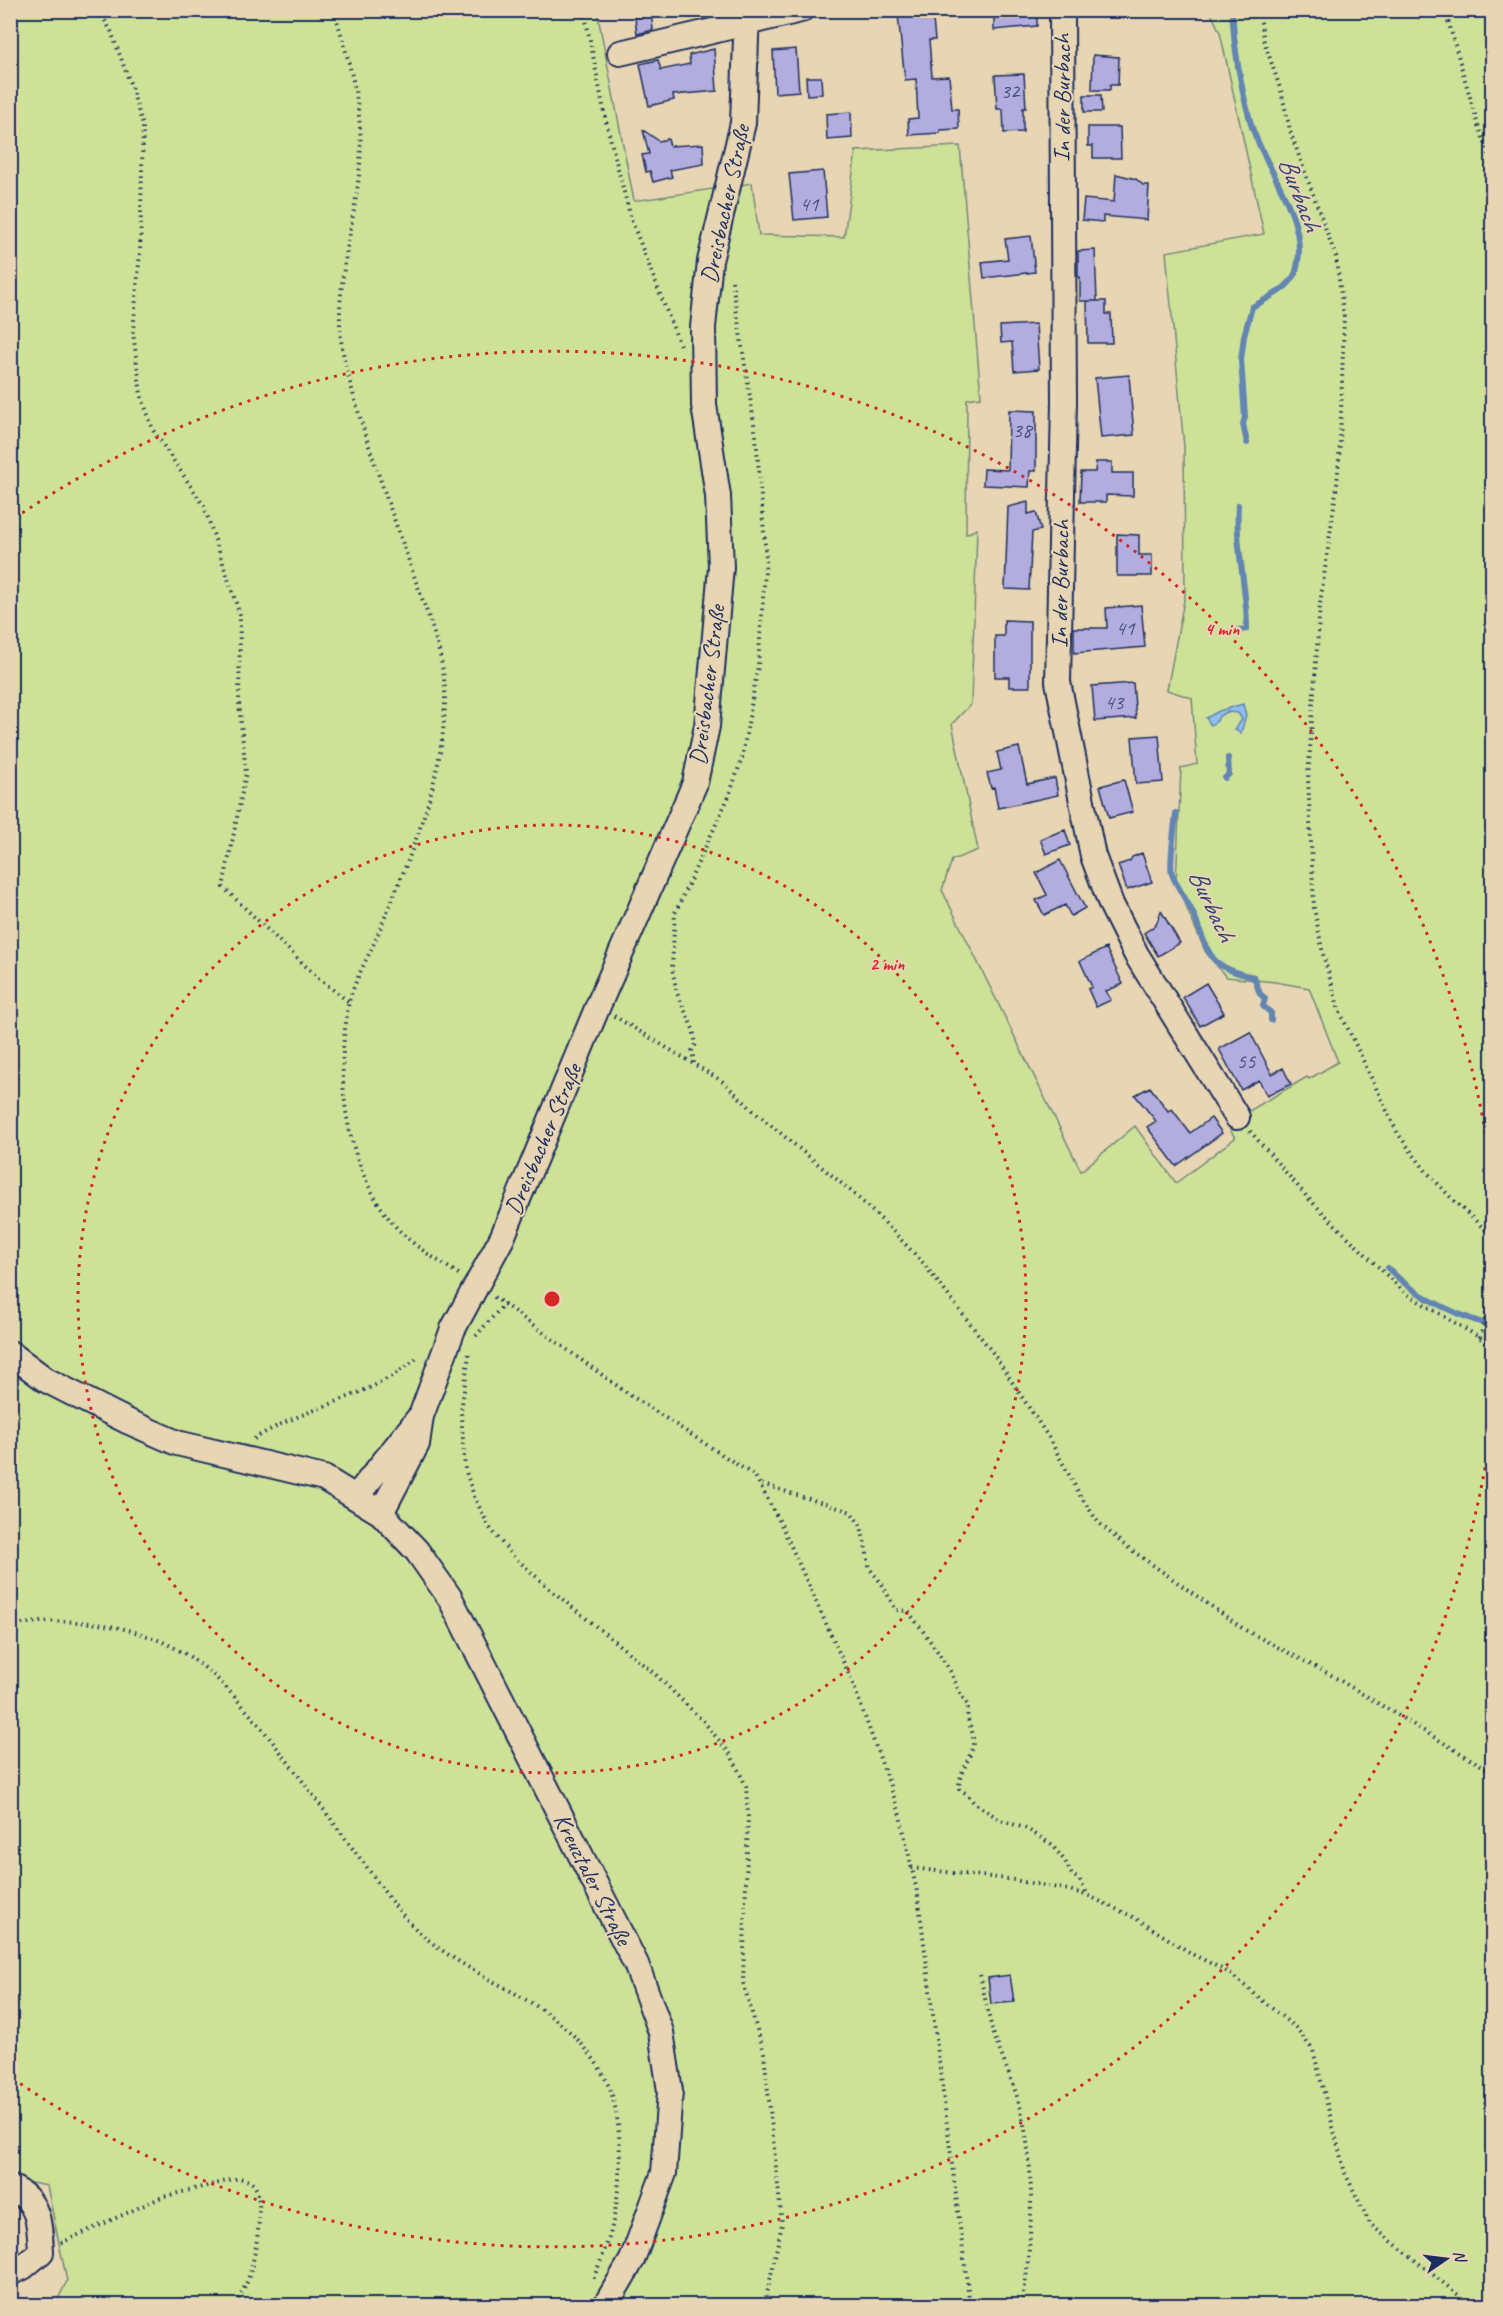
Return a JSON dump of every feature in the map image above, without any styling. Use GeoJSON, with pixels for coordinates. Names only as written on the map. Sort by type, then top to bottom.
{"type":"FeatureCollection","features":[{"type":"Feature","properties":{"kind":"street"},"geometry":{"type":"LineString","coordinates":[[620,53],[748,17],[801,10]]}},
{"type":"Feature","properties":{"kind":"street","name":"In der Burbach"},"geometry":{"type":"LineString","coordinates":[[1062,10],[1064,402],[1058,682],[1093,856],[1104,887],[1136,954],[1237,1117]]}},
{"type":"Feature","properties":{"kind":"street","name":"Dreisbacher Straße"},"geometry":{"type":"LineString","coordinates":[[381,1513],[417,1444],[421,1416],[453,1329],[502,1238],[694,783],[707,726],[721,567],[718,496],[704,405],[703,327],[710,261],[743,123],[748,17]]}},
{"type":"Feature","properties":{"kind":"street","name":"Kreuztaler Straße"},"geometry":{"type":"LineString","coordinates":[[10,1353],[46,1380],[127,1421],[177,1443],[324,1478],[381,1513],[417,1551],[450,1598],[636,1964],[661,2032],[670,2091],[664,2173],[632,2260],[605,2306]]}},
{"type":"Feature","properties":{"kind":"street","name":"Dreisbacher Straße"},"geometry":{"type":"LineString","coordinates":[[356,1497],[421,1416]]}},
{"type":"Feature","properties":{"kind":"street"},"geometry":{"type":"LineString","coordinates":[[10,2187],[21,2192],[30,2200],[40,2227],[41,2252],[23,2268],[10,2273]]}},
{"type":"Feature","properties":{"kind":"path"},"geometry":{"type":"LineString","coordinates":[[99,10],[111,31],[130,82],[143,127],[140,252],[133,332],[141,396],[153,430],[204,506],[240,615],[238,703],[246,773],[223,887],[317,977],[349,1002]]}},
{"type":"Feature","properties":{"kind":"path"},"geometry":{"type":"LineString","coordinates":[[334,10],[357,98],[362,133],[360,167],[341,300],[339,331],[344,357],[374,461],[432,629],[443,676],[445,698],[440,748],[431,794],[417,840],[349,1002],[343,1073],[348,1119],[358,1161],[372,1192],[391,1221],[413,1243],[476,1286],[505,1302],[630,1395],[755,1476],[761,1484],[816,1598],[852,1681],[899,1811],[918,1896],[970,2306]]}},
{"type":"Feature","properties":{"kind":"path"},"geometry":{"type":"LineString","coordinates":[[584,10],[607,126],[631,219],[682,351]]}},
{"type":"Feature","properties":{"kind":"path"},"geometry":{"type":"LineString","coordinates":[[1259,10],[1264,40],[1281,91],[1291,134],[1336,258],[1344,317],[1337,485],[1320,604],[1308,778],[1314,908],[1323,954],[1340,1010],[1398,1134],[1426,1171],[1492,1236]]}},
{"type":"Feature","properties":{"kind":"path"},"geometry":{"type":"LineString","coordinates":[[1445,10],[1478,125],[1492,161]]}},
{"type":"Feature","properties":{"kind":"path"},"geometry":{"type":"LineString","coordinates":[[598,1006],[722,1081],[756,1113],[852,1192],[889,1227],[923,1263],[993,1353],[1049,1438],[1081,1497],[1098,1522],[1124,1544],[1245,1630],[1331,1676],[1492,1772]]}},
{"type":"Feature","properties":{"kind":"path"},"geometry":{"type":"LineString","coordinates":[[1237,1117],[1309,1199],[1405,1293],[1492,1345]]}},
{"type":"Feature","properties":{"kind":"path"},"geometry":{"type":"LineString","coordinates":[[1480,1337],[1492,1291]]}},
{"type":"Feature","properties":{"kind":"path"},"geometry":{"type":"LineString","coordinates":[[472,1340],[505,1302]]}},
{"type":"Feature","properties":{"kind":"path"},"geometry":{"type":"LineString","coordinates":[[471,1347],[461,1412],[465,1469],[475,1499],[490,1528],[511,1554],[551,1590],[655,1674],[704,1722],[731,1755],[746,1786],[748,1817],[743,1983],[764,2053],[782,2224],[765,2303],[758,2306]]}},
{"type":"Feature","properties":{"kind":"path"},"geometry":{"type":"LineString","coordinates":[[232,1456],[262,1434],[374,1385],[410,1365],[426,1350]]}},
{"type":"Feature","properties":{"kind":"path"},"geometry":{"type":"LineString","coordinates":[[761,1484],[851,1512],[861,1526],[870,1569],[882,1584],[896,1610],[908,1611],[935,1645],[954,1678],[960,1696],[968,1705],[968,1720],[972,1729],[973,1742],[969,1760],[958,1781],[959,1789],[967,1794],[974,1803],[1001,1820],[1027,1829],[1051,1844],[1065,1861],[1072,1875],[1079,1879],[1089,1896]]}},
{"type":"Feature","properties":{"kind":"path"},"geometry":{"type":"LineString","coordinates":[[10,1626],[33,1621],[70,1620],[125,1629],[164,1643],[200,1663],[222,1682],[292,1766],[413,1926],[434,1946],[473,1971],[527,1999],[565,2025],[590,2052],[607,2080],[617,2119],[620,2153],[618,2196],[612,2228],[592,2283]]}},
{"type":"Feature","properties":{"kind":"path"},"geometry":{"type":"LineString","coordinates":[[911,1868],[1008,1879],[1089,1896],[1134,1918],[1194,1955],[1227,1972],[1297,2029],[1313,2050],[1345,2173],[1370,2224],[1472,2306]]}},
{"type":"Feature","properties":{"kind":"path"},"geometry":{"type":"LineString","coordinates":[[980,1975],[992,2029],[1022,2111],[1027,2135],[1031,2190],[1027,2273],[1022,2306]]}},
{"type":"Feature","properties":{"kind":"path"},"geometry":{"type":"LineString","coordinates":[[41,2252],[162,2197],[239,2178],[249,2180],[256,2188],[259,2209],[257,2244],[249,2277],[235,2306]]}},
{"type":"Feature","properties":{"kind":"green space"},"geometry":{"type":"Polygon","coordinates":[[[10,11],[597,11],[634,201],[752,183],[759,235],[844,237],[856,151],[960,146],[981,397],[967,399],[966,534],[977,529],[971,704],[952,724],[978,850],[952,860],[942,890],[1081,1171],[1135,1126],[1176,1183],[1235,1138],[1227,1124],[1307,1077],[1309,1079],[1338,1062],[1309,988],[1226,977],[1205,951],[1176,883],[1181,768],[1197,764],[1192,698],[1167,690],[1185,595],[1184,447],[1166,252],[1264,234],[1220,32],[1210,11],[1492,11],[1492,2305],[55,2305],[67,2281],[47,2186],[10,2179],[10,11]]]}},
{"type":"Feature","properties":{"kind":"water"},"geometry":{"type":"Polygon","coordinates":[[[1243,704],[1246,715],[1241,733],[1235,730],[1242,719],[1238,713],[1227,712],[1219,716],[1217,721],[1211,725],[1206,718],[1219,711],[1243,704]]]}},
{"type":"Feature","properties":{"kind":"building"},"geometry":{"type":"Polygon","coordinates":[[[634,10],[651,10],[653,30],[637,34],[634,10]]]}},
{"type":"Feature","properties":{"kind":"building"},"geometry":{"type":"Polygon","coordinates":[[[904,10],[932,10],[935,40],[929,40],[932,77],[949,76],[952,109],[958,109],[959,129],[909,135],[908,119],[918,118],[916,79],[905,80],[898,15],[904,14],[904,10]]]}},
{"type":"Feature","properties":{"kind":"building"},"geometry":{"type":"Polygon","coordinates":[[[994,10],[1037,10],[1037,26],[994,30],[994,10]]]}},
{"type":"Feature","properties":{"kind":"building"},"geometry":{"type":"Polygon","coordinates":[[[714,49],[717,91],[673,95],[674,100],[649,106],[640,64],[658,60],[661,70],[690,64],[689,55],[714,49]]]}},
{"type":"Feature","properties":{"kind":"building"},"geometry":{"type":"Polygon","coordinates":[[[796,49],[799,91],[775,93],[773,51],[796,49]]]}},
{"type":"Feature","properties":{"kind":"building"},"geometry":{"type":"Polygon","coordinates":[[[1093,55],[1119,57],[1118,85],[1110,85],[1110,90],[1092,90],[1093,55]]]}},
{"type":"Feature","properties":{"kind":"building"},"geometry":{"type":"Polygon","coordinates":[[[1024,74],[1026,108],[1023,108],[1023,132],[1004,133],[1003,109],[997,109],[995,75],[1024,74]]]}},
{"type":"Feature","properties":{"kind":"building"},"geometry":{"type":"Polygon","coordinates":[[[806,77],[821,77],[822,94],[807,95],[806,77]]]}},
{"type":"Feature","properties":{"kind":"building"},"geometry":{"type":"Polygon","coordinates":[[[1084,95],[1101,95],[1102,112],[1084,112],[1084,95]]]}},
{"type":"Feature","properties":{"kind":"building"},"geometry":{"type":"Polygon","coordinates":[[[851,112],[852,138],[827,140],[826,114],[851,112]]]}},
{"type":"Feature","properties":{"kind":"building"},"geometry":{"type":"Polygon","coordinates":[[[1088,127],[1120,127],[1121,158],[1093,158],[1093,146],[1088,146],[1088,127]]]}},
{"type":"Feature","properties":{"kind":"building"},"geometry":{"type":"Polygon","coordinates":[[[643,130],[659,141],[668,139],[670,146],[703,144],[704,164],[670,170],[672,177],[653,182],[650,171],[646,172],[642,155],[649,154],[643,130]]]}},
{"type":"Feature","properties":{"kind":"building"},"geometry":{"type":"Polygon","coordinates":[[[823,171],[827,217],[794,220],[789,174],[823,171]]]}},
{"type":"Feature","properties":{"kind":"building"},"geometry":{"type":"Polygon","coordinates":[[[1116,174],[1136,179],[1143,185],[1149,185],[1147,220],[1103,216],[1103,222],[1082,220],[1084,199],[1114,202],[1116,174]]]}},
{"type":"Feature","properties":{"kind":"building"},"geometry":{"type":"Polygon","coordinates":[[[1031,236],[1035,272],[984,278],[982,262],[1008,259],[1005,239],[1031,236]]]}},
{"type":"Feature","properties":{"kind":"building"},"geometry":{"type":"Polygon","coordinates":[[[1095,250],[1097,301],[1080,301],[1078,251],[1095,250]]]}},
{"type":"Feature","properties":{"kind":"building"},"geometry":{"type":"Polygon","coordinates":[[[1087,301],[1106,301],[1106,314],[1111,314],[1112,343],[1088,343],[1087,301]]]}},
{"type":"Feature","properties":{"kind":"building"},"geometry":{"type":"Polygon","coordinates":[[[1036,324],[1039,369],[1014,371],[1012,342],[1001,343],[1000,326],[1036,324]]]}},
{"type":"Feature","properties":{"kind":"building"},"geometry":{"type":"Polygon","coordinates":[[[1129,375],[1134,435],[1101,438],[1095,378],[1129,375]]]}},
{"type":"Feature","properties":{"kind":"building"},"geometry":{"type":"Polygon","coordinates":[[[1009,410],[1036,411],[1036,471],[1030,471],[1029,487],[983,485],[984,469],[1008,470],[1009,410]]]}},
{"type":"Feature","properties":{"kind":"building"},"geometry":{"type":"Polygon","coordinates":[[[1096,462],[1112,462],[1112,473],[1133,473],[1133,496],[1106,495],[1106,502],[1080,502],[1081,472],[1095,472],[1096,462]]]}},
{"type":"Feature","properties":{"kind":"building"},"geometry":{"type":"Polygon","coordinates":[[[1028,502],[1028,514],[1036,512],[1041,530],[1032,532],[1029,590],[1005,589],[1008,507],[1028,502]]]}},
{"type":"Feature","properties":{"kind":"building"},"geometry":{"type":"Polygon","coordinates":[[[1117,534],[1139,535],[1139,555],[1152,555],[1152,576],[1117,576],[1117,534]]]}},
{"type":"Feature","properties":{"kind":"building"},"geometry":{"type":"Polygon","coordinates":[[[1141,605],[1145,647],[1074,653],[1074,628],[1107,628],[1106,608],[1141,605]]]}},
{"type":"Feature","properties":{"kind":"building"},"geometry":{"type":"Polygon","coordinates":[[[1004,620],[1030,621],[1030,687],[1009,687],[1009,677],[995,677],[995,636],[1004,636],[1004,620]]]}},
{"type":"Feature","properties":{"kind":"building"},"geometry":{"type":"Polygon","coordinates":[[[1133,683],[1136,718],[1095,721],[1092,686],[1133,683]]]}},
{"type":"Feature","properties":{"kind":"building"},"geometry":{"type":"Polygon","coordinates":[[[1159,735],[1163,782],[1136,784],[1132,737],[1159,735]]]}},
{"type":"Feature","properties":{"kind":"building"},"geometry":{"type":"Polygon","coordinates":[[[1019,747],[1027,784],[1055,778],[1058,795],[998,808],[994,787],[991,788],[987,773],[1001,770],[997,752],[1019,747]]]}},
{"type":"Feature","properties":{"kind":"building"},"geometry":{"type":"Polygon","coordinates":[[[1124,780],[1133,812],[1109,818],[1100,786],[1124,780]]]}},
{"type":"Feature","properties":{"kind":"building"},"geometry":{"type":"Polygon","coordinates":[[[1065,830],[1070,845],[1046,854],[1040,839],[1065,830]]]}},
{"type":"Feature","properties":{"kind":"building"},"geometry":{"type":"Polygon","coordinates":[[[1142,853],[1152,882],[1127,890],[1118,865],[1142,853]]]}},
{"type":"Feature","properties":{"kind":"building"},"geometry":{"type":"Polygon","coordinates":[[[1060,860],[1085,908],[1071,916],[1065,905],[1044,915],[1036,900],[1047,895],[1036,873],[1060,860]]]}},
{"type":"Feature","properties":{"kind":"building"},"geometry":{"type":"Polygon","coordinates":[[[1161,911],[1180,943],[1158,956],[1144,933],[1156,925],[1161,911]]]}},
{"type":"Feature","properties":{"kind":"building"},"geometry":{"type":"Polygon","coordinates":[[[1106,948],[1123,984],[1106,991],[1111,1000],[1096,1007],[1088,989],[1092,987],[1080,961],[1106,948]]]}},
{"type":"Feature","properties":{"kind":"building"},"geometry":{"type":"Polygon","coordinates":[[[1206,983],[1224,1013],[1200,1026],[1183,997],[1206,983]]]}},
{"type":"Feature","properties":{"kind":"building"},"geometry":{"type":"Polygon","coordinates":[[[1250,1032],[1272,1074],[1283,1068],[1291,1084],[1267,1096],[1259,1080],[1241,1090],[1219,1049],[1250,1032]]]}},
{"type":"Feature","properties":{"kind":"building"},"geometry":{"type":"Polygon","coordinates":[[[1150,1087],[1168,1111],[1172,1109],[1190,1133],[1211,1118],[1222,1133],[1176,1166],[1147,1127],[1156,1121],[1135,1095],[1150,1087]]]}},
{"type":"Feature","properties":{"kind":"building"},"geometry":{"type":"Polygon","coordinates":[[[1010,1975],[1014,2002],[991,2004],[988,1978],[1010,1975]]]}},
{"type":"Feature","properties":{"kind":"waterway","name":"Burbach"},"geometry":{"type":"LineString","coordinates":[[1232,10],[1238,67],[1247,110],[1258,142],[1293,216],[1298,236],[1299,255],[1292,280],[1277,293],[1252,307],[1244,336],[1241,360],[1245,417],[1243,424],[1247,443]]}},
{"type":"Feature","properties":{"kind":"waterway","name":"Burbach"},"geometry":{"type":"LineString","coordinates":[[1231,631],[1247,629],[1238,536],[1238,505]]}},
{"type":"Feature","properties":{"kind":"waterway","name":"Burbach"},"geometry":{"type":"LineString","coordinates":[[1225,778],[1229,774],[1228,758]]}},
{"type":"Feature","properties":{"kind":"waterway","name":"Burbach"},"geometry":{"type":"LineString","coordinates":[[1176,813],[1171,862],[1174,879],[1194,914],[1209,952],[1220,965],[1240,974],[1254,977],[1260,994],[1265,998],[1263,1006],[1271,1013],[1271,1020]]}},
{"type":"Feature","properties":{"kind":"waterway","name":"Burbach"},"geometry":{"type":"LineString","coordinates":[[1388,1268],[1422,1295],[1447,1309],[1488,1325],[1492,1329]]}}]}
